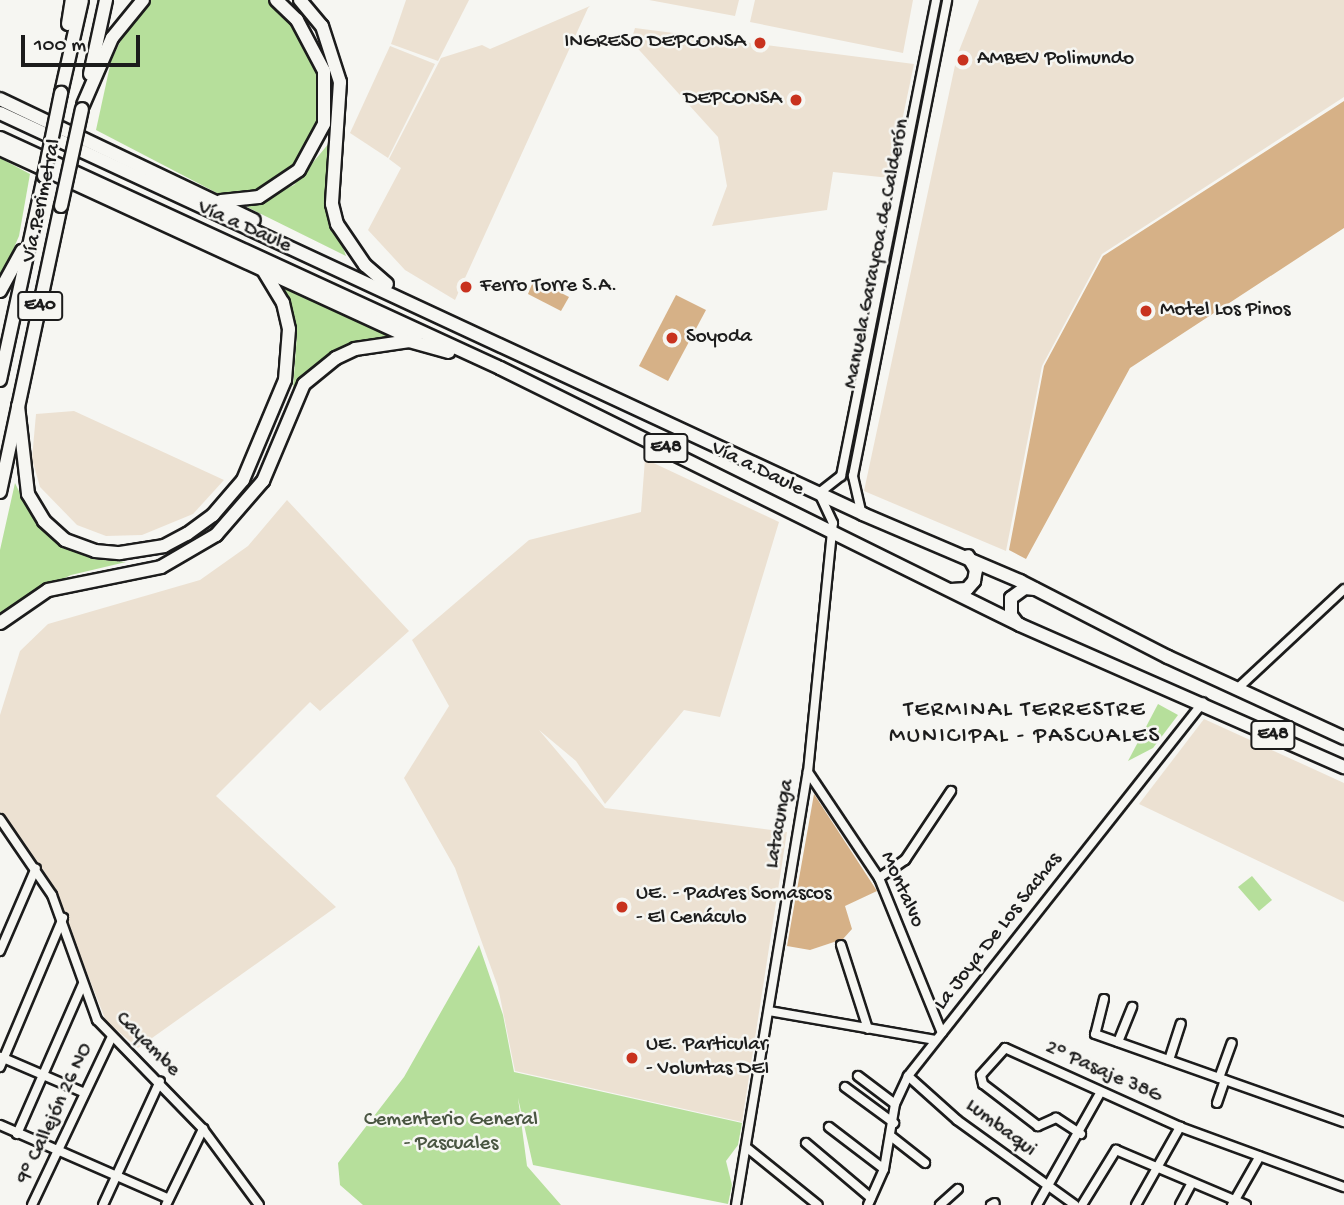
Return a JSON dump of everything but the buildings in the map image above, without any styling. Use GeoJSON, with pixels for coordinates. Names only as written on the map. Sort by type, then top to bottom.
{"type":"FeatureCollection","features":[{"type":"Feature","properties":{"kind":"highway"},"geometry":{"type":"LineString","coordinates":[[62,89],[72,0]]}},
{"type":"Feature","properties":{"kind":"highway","name":"Vía Perimetral"},"geometry":{"type":"LineString","coordinates":[[0,380],[82,0]]}},
{"type":"Feature","properties":{"kind":"highway","name":"Vía Perimetral"},"geometry":{"type":"LineString","coordinates":[[0,492],[106,0]]}},
{"type":"Feature","properties":{"kind":"highway"},"geometry":{"type":"LineString","coordinates":[[83,107],[112,38],[143,0]]}},
{"type":"Feature","properties":{"kind":"highway"},"geometry":{"type":"LineString","coordinates":[[216,201],[258,197],[281,183],[316,147],[324,124],[324,71],[297,20],[276,0]]}},
{"type":"Feature","properties":{"kind":"highway"},"geometry":{"type":"LineString","coordinates":[[300,0],[322,26],[341,82],[332,204],[337,224],[365,265],[417,304]]}},
{"type":"Feature","properties":{"kind":"highway"},"geometry":{"type":"LineString","coordinates":[[0,99],[216,201],[324,261]]}},
{"type":"Feature","properties":{"kind":"highway","name":"Vía a Daule"},"geometry":{"type":"LineString","coordinates":[[0,113],[417,304],[863,514],[968,556],[1344,738]]}},
{"type":"Feature","properties":{"kind":"highway","name":"Vía a Daule"},"geometry":{"type":"LineString","coordinates":[[0,138],[500,368],[833,528],[1020,625],[1344,766]]}},
{"type":"Feature","properties":{"kind":"highway"},"geometry":{"type":"LineString","coordinates":[[0,149],[425,344],[500,368]]}},
{"type":"Feature","properties":{"kind":"highway"},"geometry":{"type":"LineString","coordinates":[[0,291],[30,235]]}},
{"type":"Feature","properties":{"kind":"highway"},"geometry":{"type":"LineString","coordinates":[[264,271],[293,271]]}},
{"type":"Feature","properties":{"kind":"highway"},"geometry":{"type":"LineString","coordinates":[[18,406],[28,494],[44,521],[65,540],[95,551],[141,552],[187,534],[213,515],[243,480],[285,380],[289,329],[283,303],[264,271]]}},
{"type":"Feature","properties":{"kind":"highway"},"geometry":{"type":"LineString","coordinates":[[0,624],[48,590],[161,566],[195,551],[242,510],[262,481],[293,404],[319,369],[376,344],[425,344]]}},
{"type":"Feature","properties":{"kind":"highway"},"geometry":{"type":"LineString","coordinates":[[950,590],[961,591],[974,581],[975,565],[968,556]]}},
{"type":"Feature","properties":{"kind":"highway"},"geometry":{"type":"LineString","coordinates":[[1020,625],[1011,615],[1011,598],[1025,588],[1042,591]]}},
{"type":"Feature","properties":{"kind":"street","name":"Manuela Garaycoa de Calderón"},"geometry":{"type":"LineString","coordinates":[[820,493],[841,476],[875,290],[936,0]]}},
{"type":"Feature","properties":{"kind":"street","name":"Manuela Garaycoa de Calderón"},"geometry":{"type":"LineString","coordinates":[[863,514],[853,496],[853,476],[947,0]]}},
{"type":"Feature","properties":{"kind":"street"},"geometry":{"type":"LineString","coordinates":[[875,290],[889,293]]}},
{"type":"Feature","properties":{"kind":"street","name":"Latacunga"},"geometry":{"type":"LineString","coordinates":[[736,1205],[808,772],[833,528],[831,509],[820,493]]}},
{"type":"Feature","properties":{"kind":"street"},"geometry":{"type":"LineString","coordinates":[[1238,688],[1344,589]]}},
{"type":"Feature","properties":{"kind":"street","name":"La Joya De Los Sachas"},"geometry":{"type":"LineString","coordinates":[[870,1201],[884,1169],[892,1137],[895,1104],[908,1076],[1203,703]]}},
{"type":"Feature","properties":{"kind":"street","name":"Montalvo"},"geometry":{"type":"LineString","coordinates":[[808,772],[879,878],[939,1036]]}},
{"type":"Feature","properties":{"kind":"street"},"geometry":{"type":"LineString","coordinates":[[879,878],[905,860],[951,791]]}},
{"type":"Feature","properties":{"kind":"street"},"geometry":{"type":"LineString","coordinates":[[0,834],[2,822]]}},
{"type":"Feature","properties":{"kind":"street","name":"Cayambe"},"geometry":{"type":"LineString","coordinates":[[2,822],[36,868],[63,918],[97,1020],[111,1039],[160,1081],[203,1129],[259,1205]]}},
{"type":"Feature","properties":{"kind":"street"},"geometry":{"type":"LineString","coordinates":[[0,951],[36,868]]}},
{"type":"Feature","properties":{"kind":"street"},"geometry":{"type":"LineString","coordinates":[[0,1067],[63,918]]}},
{"type":"Feature","properties":{"kind":"street"},"geometry":{"type":"LineString","coordinates":[[841,945],[868,1029]]}},
{"type":"Feature","properties":{"kind":"street"},"geometry":{"type":"LineString","coordinates":[[18,1133],[83,984]]}},
{"type":"Feature","properties":{"kind":"street"},"geometry":{"type":"LineString","coordinates":[[1104,999],[1093,1032],[1344,1122]]}},
{"type":"Feature","properties":{"kind":"street"},"geometry":{"type":"LineString","coordinates":[[1118,1042],[1132,1006]]}},
{"type":"Feature","properties":{"kind":"street"},"geometry":{"type":"LineString","coordinates":[[769,1011],[868,1029],[939,1036]]}},
{"type":"Feature","properties":{"kind":"street"},"geometry":{"type":"LineString","coordinates":[[1169,1060],[1181,1024]]}},
{"type":"Feature","properties":{"kind":"street","name":"9° Callejón 26 NO"},"geometry":{"type":"LineString","coordinates":[[32,1205],[111,1039]]}},
{"type":"Feature","properties":{"kind":"street"},"geometry":{"type":"LineString","coordinates":[[1217,1102],[1232,1043]]}},
{"type":"Feature","properties":{"kind":"street","name":"2° Pasaje 38G"},"geometry":{"type":"LineString","coordinates":[[1081,1133],[1053,1118],[1038,1126],[983,1084],[981,1075],[1005,1048],[1180,1127],[1344,1187]]}},
{"type":"Feature","properties":{"kind":"street"},"geometry":{"type":"LineString","coordinates":[[2,1057],[85,1093]]}},
{"type":"Feature","properties":{"kind":"street"},"geometry":{"type":"LineString","coordinates":[[858,1076],[895,1104]]}},
{"type":"Feature","properties":{"kind":"street","name":"Lumbaqui"},"geometry":{"type":"LineString","coordinates":[[908,1076],[1048,1188],[1075,1205]]}},
{"type":"Feature","properties":{"kind":"street"},"geometry":{"type":"LineString","coordinates":[[103,1205],[160,1081]]}},
{"type":"Feature","properties":{"kind":"street"},"geometry":{"type":"LineString","coordinates":[[845,1087],[894,1123]]}},
{"type":"Feature","properties":{"kind":"street"},"geometry":{"type":"LineString","coordinates":[[1037,1205],[1081,1133],[1100,1093]]}},
{"type":"Feature","properties":{"kind":"street"},"geometry":{"type":"LineString","coordinates":[[0,1125],[117,1176],[167,1202],[203,1129]]}},
{"type":"Feature","properties":{"kind":"street"},"geometry":{"type":"LineString","coordinates":[[829,1127],[884,1169]]}},
{"type":"Feature","properties":{"kind":"street"},"geometry":{"type":"LineString","coordinates":[[1136,1205],[1180,1127]]}},
{"type":"Feature","properties":{"kind":"street"},"geometry":{"type":"LineString","coordinates":[[892,1137],[925,1163]]}},
{"type":"Feature","properties":{"kind":"street"},"geometry":{"type":"LineString","coordinates":[[806,1143],[870,1201]]}},
{"type":"Feature","properties":{"kind":"street"},"geometry":{"type":"LineString","coordinates":[[746,1147],[818,1205]]}},
{"type":"Feature","properties":{"kind":"street"},"geometry":{"type":"LineString","coordinates":[[1082,1205],[1116,1150],[1233,1203],[1246,1205]]}},
{"type":"Feature","properties":{"kind":"street"},"geometry":{"type":"LineString","coordinates":[[1233,1203],[1260,1156]]}},
{"type":"Feature","properties":{"kind":"street"},"geometry":{"type":"LineString","coordinates":[[1180,1205],[1191,1184]]}},
{"type":"Feature","properties":{"kind":"street"},"geometry":{"type":"LineString","coordinates":[[940,1205],[958,1189]]}},
{"type":"Feature","properties":{"kind":"shaded area"},"geometry":{"type":"Polygon","coordinates":[[[406,0],[469,0],[438,61],[391,44],[406,0]]]}},
{"type":"Feature","properties":{"kind":"shaded area"},"geometry":{"type":"Polygon","coordinates":[[[649,0],[739,0],[735,16],[649,0]]]}},
{"type":"Feature","properties":{"kind":"shaded area"},"geometry":{"type":"Polygon","coordinates":[[[755,0],[913,0],[903,53],[750,22],[755,0]]]}},
{"type":"Feature","properties":{"kind":"shaded area"},"geometry":{"type":"Polygon","coordinates":[[[979,0],[1344,0],[1344,97],[1102,254],[1042,366],[1006,551],[864,491],[957,56],[979,0]]]}},
{"type":"Feature","properties":{"kind":"shaded area"},"geometry":{"type":"Polygon","coordinates":[[[590,6],[455,300],[405,270],[368,230],[401,168],[389,159],[441,58],[482,45],[490,49],[590,6]]]}},
{"type":"Feature","properties":{"kind":"shaded area","name":"DEPCONSA"},"geometry":{"type":"Polygon","coordinates":[[[635,28],[914,64],[890,178],[833,172],[827,210],[712,226],[727,186],[718,137],[631,41],[635,28]]]}},
{"type":"Feature","properties":{"kind":"shaded area"},"geometry":{"type":"Polygon","coordinates":[[[390,46],[435,64],[388,158],[350,133],[390,46]]]}},
{"type":"Feature","properties":{"kind":"shaded area"},"geometry":{"type":"Polygon","coordinates":[[[74,411],[224,480],[193,514],[142,535],[106,536],[77,525],[40,487],[32,459],[36,414],[74,411]]]}},
{"type":"Feature","properties":{"kind":"shaded area"},"geometry":{"type":"Polygon","coordinates":[[[645,459],[779,522],[720,717],[684,710],[605,804],[576,761],[539,730],[605,808],[787,832],[742,1122],[515,1071],[498,987],[455,868],[404,778],[449,706],[412,640],[529,540],[641,512],[645,459]]]}},
{"type":"Feature","properties":{"kind":"shaded area"},"geometry":{"type":"Polygon","coordinates":[[[287,500],[409,631],[320,711],[310,702],[216,796],[336,907],[138,1048],[106,1021],[53,887],[0,812],[0,715],[20,651],[48,624],[200,580],[248,546],[287,500]]]}},
{"type":"Feature","properties":{"kind":"shaded area"},"geometry":{"type":"Polygon","coordinates":[[[1204,719],[1344,783],[1344,902],[1139,804],[1204,719]]]}},
{"type":"Feature","properties":{"kind":"green space"},"geometry":{"type":"Polygon","coordinates":[[[149,0],[269,0],[293,22],[316,66],[321,111],[302,157],[267,187],[242,195],[217,193],[96,130],[111,61],[132,17],[149,0]]]}},
{"type":"Feature","properties":{"kind":"green space"},"geometry":{"type":"Polygon","coordinates":[[[330,142],[326,198],[346,256],[247,207],[294,185],[330,142]]]}},
{"type":"Feature","properties":{"kind":"green space"},"geometry":{"type":"Polygon","coordinates":[[[0,158],[30,174],[19,236],[0,280],[0,158]]]}},
{"type":"Feature","properties":{"kind":"green space"},"geometry":{"type":"Polygon","coordinates":[[[283,284],[405,338],[344,348],[293,389],[297,334],[283,284]]]}},
{"type":"Feature","properties":{"kind":"green space"},"geometry":{"type":"Polygon","coordinates":[[[15,483],[29,512],[58,541],[92,559],[126,562],[71,575],[16,602],[0,616],[0,550],[15,483]]]}},
{"type":"Feature","properties":{"kind":"green space"},"geometry":{"type":"Polygon","coordinates":[[[1158,704],[1178,715],[1153,748],[1128,761],[1158,704]]]}},
{"type":"Feature","properties":{"kind":"green space"},"geometry":{"type":"Polygon","coordinates":[[[1252,876],[1272,900],[1259,911],[1238,887],[1252,876]]]}},
{"type":"Feature","properties":{"kind":"green space","name":"Cementerio General - Pascuales"},"geometry":{"type":"Polygon","coordinates":[[[479,945],[503,1015],[514,1072],[742,1123],[738,1145],[726,1161],[732,1185],[728,1204],[533,1165],[518,1098],[527,1166],[561,1205],[363,1205],[340,1185],[338,1163],[404,1077],[479,945]]]}},
{"type":"Feature","properties":{"kind":"place","name":"INGRESO DEPCONSA"},"geometry":{"type":"Point","coordinates":[760,43]}},
{"type":"Feature","properties":{"kind":"place","name":"AMBEV Polimundo"},"geometry":{"type":"Point","coordinates":[963,60]}},
{"type":"Feature","properties":{"kind":"place","name":"DEPCONSA"},"geometry":{"type":"Point","coordinates":[796,100]}},
{"type":"Feature","properties":{"kind":"place","name":"Ferro Torre S.A."},"geometry":{"type":"Point","coordinates":[466,287]}},
{"type":"Feature","properties":{"kind":"place","name":"Motel Los Pinos"},"geometry":{"type":"Point","coordinates":[1146,311]}},
{"type":"Feature","properties":{"kind":"place","name":"Soyoda"},"geometry":{"type":"Point","coordinates":[672,338]}},
{"type":"Feature","properties":{"kind":"place","name":"UE. - Padres Somascos - El Cenáculo"},"geometry":{"type":"Point","coordinates":[622,907]}},
{"type":"Feature","properties":{"kind":"place","name":"UE. Particular - Voluntas DEI"},"geometry":{"type":"Point","coordinates":[632,1058]}},
{"type":"Feature","properties":{"kind":"district","name":"TERMINAL TERRESTRE MUNICIPAL - PASCUALES"},"geometry":{"type":"Point","coordinates":[1025,724]}}]}
